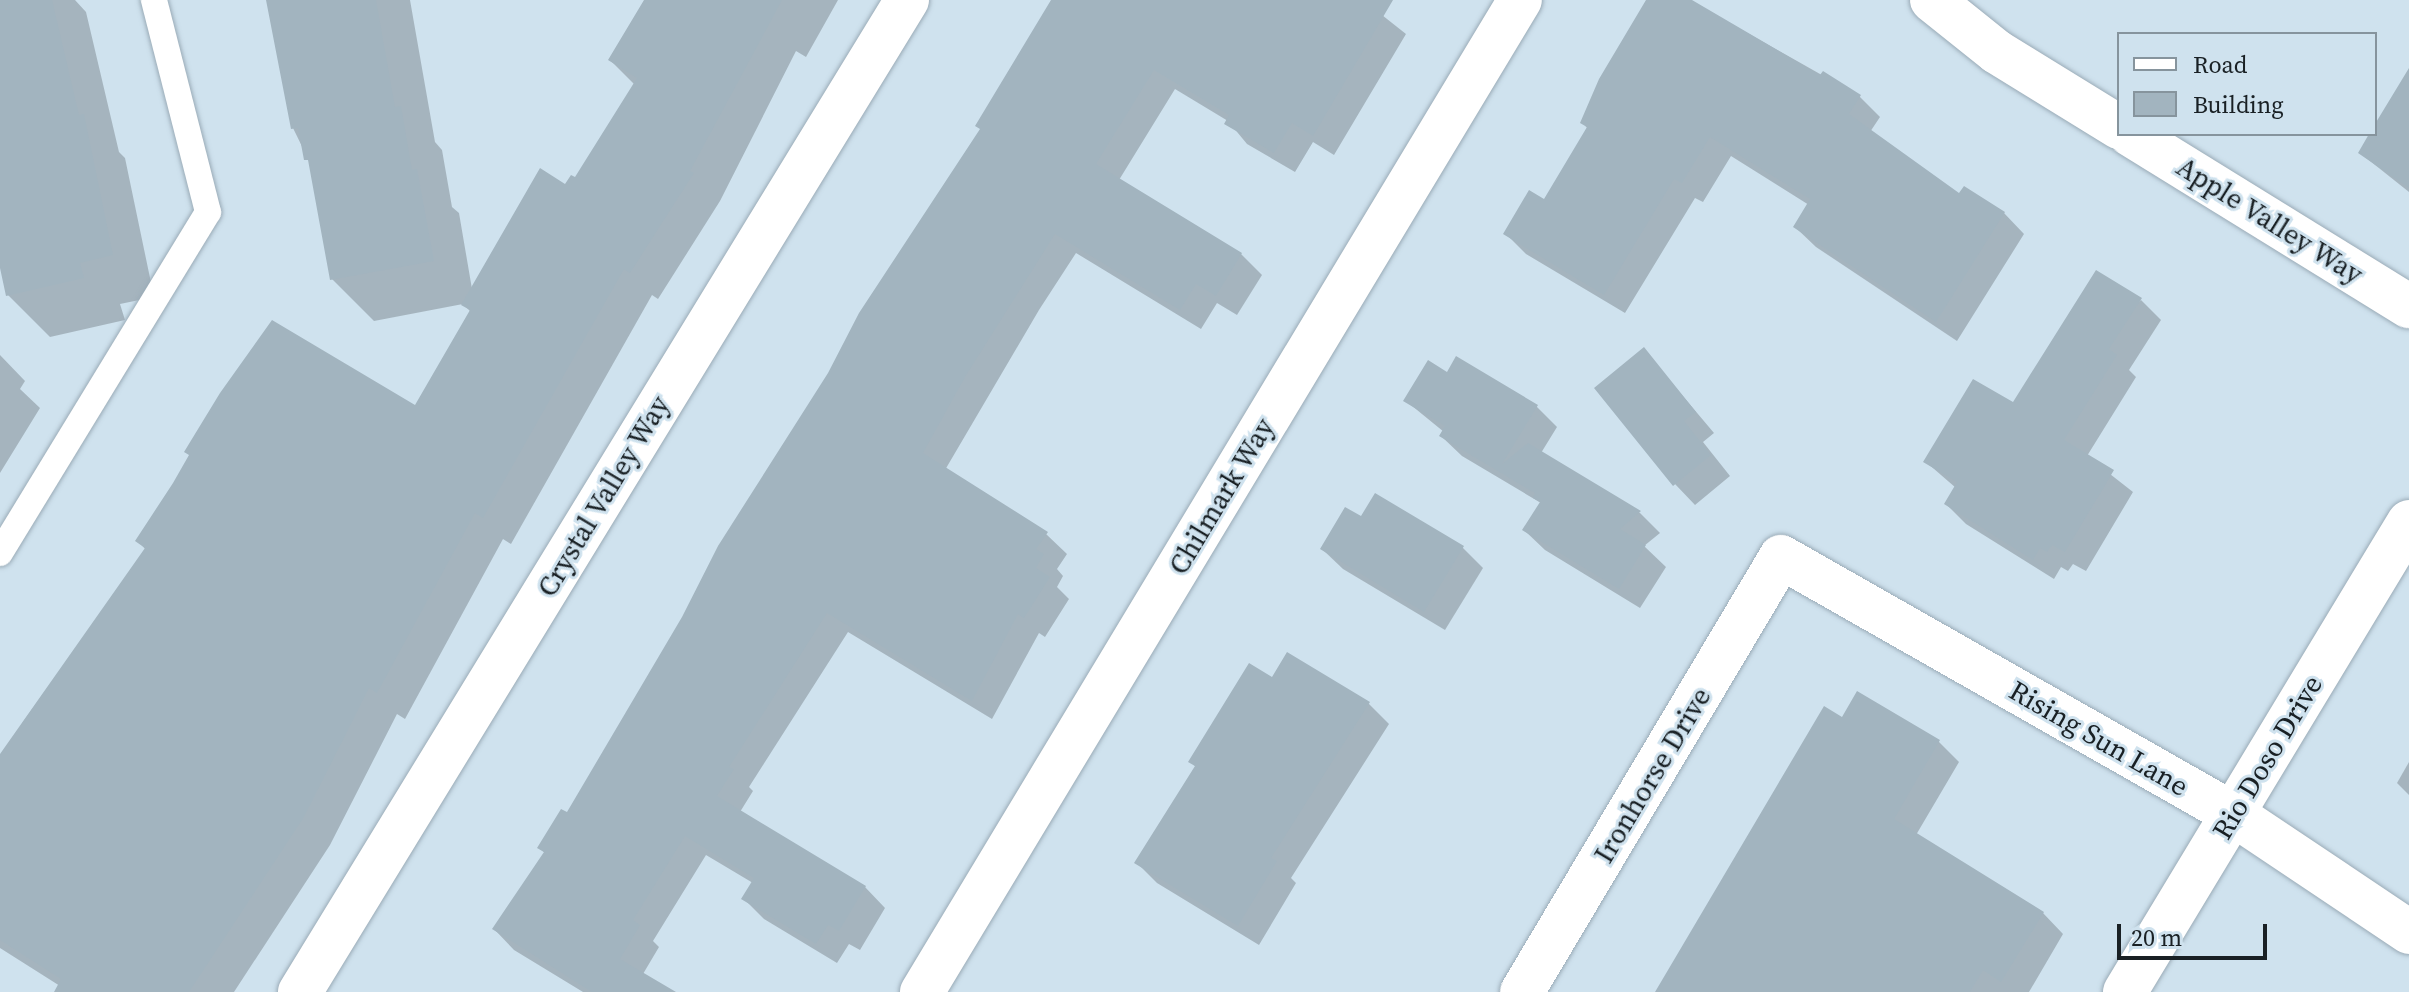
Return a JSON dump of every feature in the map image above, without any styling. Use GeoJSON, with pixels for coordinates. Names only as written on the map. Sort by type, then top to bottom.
{"type":"FeatureCollection","features":[{"type":"Feature","properties":{"kind":"street","name":"Crystal Valley Way"},"geometry":{"type":"LineString","coordinates":[[300,992],[907,0]]}},
{"type":"Feature","properties":{"kind":"street","name":"Chilmark Way"},"geometry":{"type":"LineString","coordinates":[[922,992],[1520,0]]}},
{"type":"Feature","properties":{"kind":"street"},"geometry":{"type":"LineString","coordinates":[[1932,0],[1997,52],[2117,126]]}},
{"type":"Feature","properties":{"kind":"street","name":"Apple Valley Way"},"geometry":{"type":"LineString","coordinates":[[2133,136],[2409,306]]}},
{"type":"Feature","properties":{"kind":"street","name":"Rio Doso Drive"},"geometry":{"type":"LineString","coordinates":[[2125,992],[2409,522]]}},
{"type":"Feature","properties":{"kind":"street","name":"Rising Sun Lane"},"geometry":{"type":"LineString","coordinates":[[1781,557],[2233,814],[2409,932]]}},
{"type":"Feature","properties":{"kind":"street","name":"Ironhorse Drive"},"geometry":{"type":"LineString","coordinates":[[1522,992],[1781,557]]}},
{"type":"Feature","properties":{"kind":"lane"},"geometry":{"type":"LineString","coordinates":[[0,553],[208,212],[154,0]]}},
{"type":"Feature","properties":{"kind":"building"},"geometry":{"type":"Polygon","coordinates":[[[0,0],[52,0],[79,115],[84,114],[113,255],[80,263],[84,278],[6,296],[0,268],[0,0]]]}},
{"type":"Feature","properties":{"kind":"building"},"geometry":{"type":"Polygon","coordinates":[[[266,0],[376,0],[395,107],[401,106],[412,170],[417,169],[434,261],[330,280],[308,160],[304,160],[298,128],[291,129],[266,0]]]}},
{"type":"Feature","properties":{"kind":"building"},"geometry":{"type":"Polygon","coordinates":[[[644,0],[782,0],[690,171],[694,173],[630,273],[624,269],[483,518],[475,513],[377,693],[369,688],[304,817],[189,992],[54,992],[61,979],[0,940],[0,754],[145,548],[135,541],[189,455],[184,452],[220,393],[272,320],[415,405],[470,310],[461,305],[540,168],[565,184],[571,175],[575,177],[637,78],[608,60],[644,0]]]}},
{"type":"Feature","properties":{"kind":"building"},"geometry":{"type":"Polygon","coordinates":[[[1051,0],[1393,0],[1313,136],[1292,123],[1274,153],[1224,124],[1229,115],[1154,70],[1096,164],[1242,253],[1216,296],[1196,284],[1180,310],[1055,234],[965,377],[923,453],[1048,532],[1036,549],[1044,554],[1036,568],[1050,577],[1024,618],[1018,614],[972,701],[827,613],[729,767],[734,769],[717,796],[866,886],[839,931],[828,925],[816,944],[741,899],[754,878],[685,836],[633,920],[640,925],[620,959],[676,992],[592,992],[492,929],[544,852],[537,848],[561,809],[567,812],[682,617],[718,546],[828,373],[859,313],[980,129],[975,126],[1051,0]]]}},
{"type":"Feature","properties":{"kind":"building"},"geometry":{"type":"Polygon","coordinates":[[[1646,0],[1692,0],[1820,75],[1823,71],[1861,95],[1849,114],[1959,193],[1964,186],[2005,212],[1936,322],[1793,227],[1810,199],[1710,137],[1682,183],[1674,179],[1604,295],[1503,234],[1529,190],[1544,199],[1587,127],[1580,123],[1599,79],[1646,0]]]}},
{"type":"Feature","properties":{"kind":"building"},"geometry":{"type":"Polygon","coordinates":[[[2409,68],[2409,188],[2358,153],[2368,136],[2377,136],[2377,121],[2409,68]]]}},
{"type":"Feature","properties":{"kind":"building"},"geometry":{"type":"Polygon","coordinates":[[[2096,270],[2142,298],[2109,349],[2117,355],[2064,440],[2114,470],[2065,552],[2052,545],[2047,552],[2040,548],[2033,560],[1944,504],[1957,482],[1923,462],[1973,379],[2013,402],[2096,270]]]}},
{"type":"Feature","properties":{"kind":"building"},"geometry":{"type":"Polygon","coordinates":[[[1644,347],[1696,412],[1684,421],[1711,455],[1673,486],[1594,388],[1644,347]]]}},
{"type":"Feature","properties":{"kind":"building"},"geometry":{"type":"Polygon","coordinates":[[[1456,356],[1538,405],[1502,464],[1528,443],[1641,511],[1620,529],[1646,545],[1619,589],[1522,530],[1540,502],[1533,498],[1535,493],[1439,436],[1445,426],[1403,401],[1428,360],[1447,372],[1456,356]]]}},
{"type":"Feature","properties":{"kind":"building"},"geometry":{"type":"Polygon","coordinates":[[[1375,493],[1464,546],[1424,612],[1320,549],[1345,507],[1361,516],[1375,493]]]}},
{"type":"Feature","properties":{"kind":"building"},"geometry":{"type":"Polygon","coordinates":[[[1287,652],[1370,702],[1271,858],[1277,861],[1238,926],[1134,863],[1195,766],[1188,762],[1249,663],[1272,677],[1287,652]]]}},
{"type":"Feature","properties":{"kind":"building"},"geometry":{"type":"Polygon","coordinates":[[[1857,691],[1940,740],[1894,819],[2044,912],[2001,982],[1983,970],[1970,992],[1655,992],[1824,706],[1842,717],[1857,691]]]}}]}
